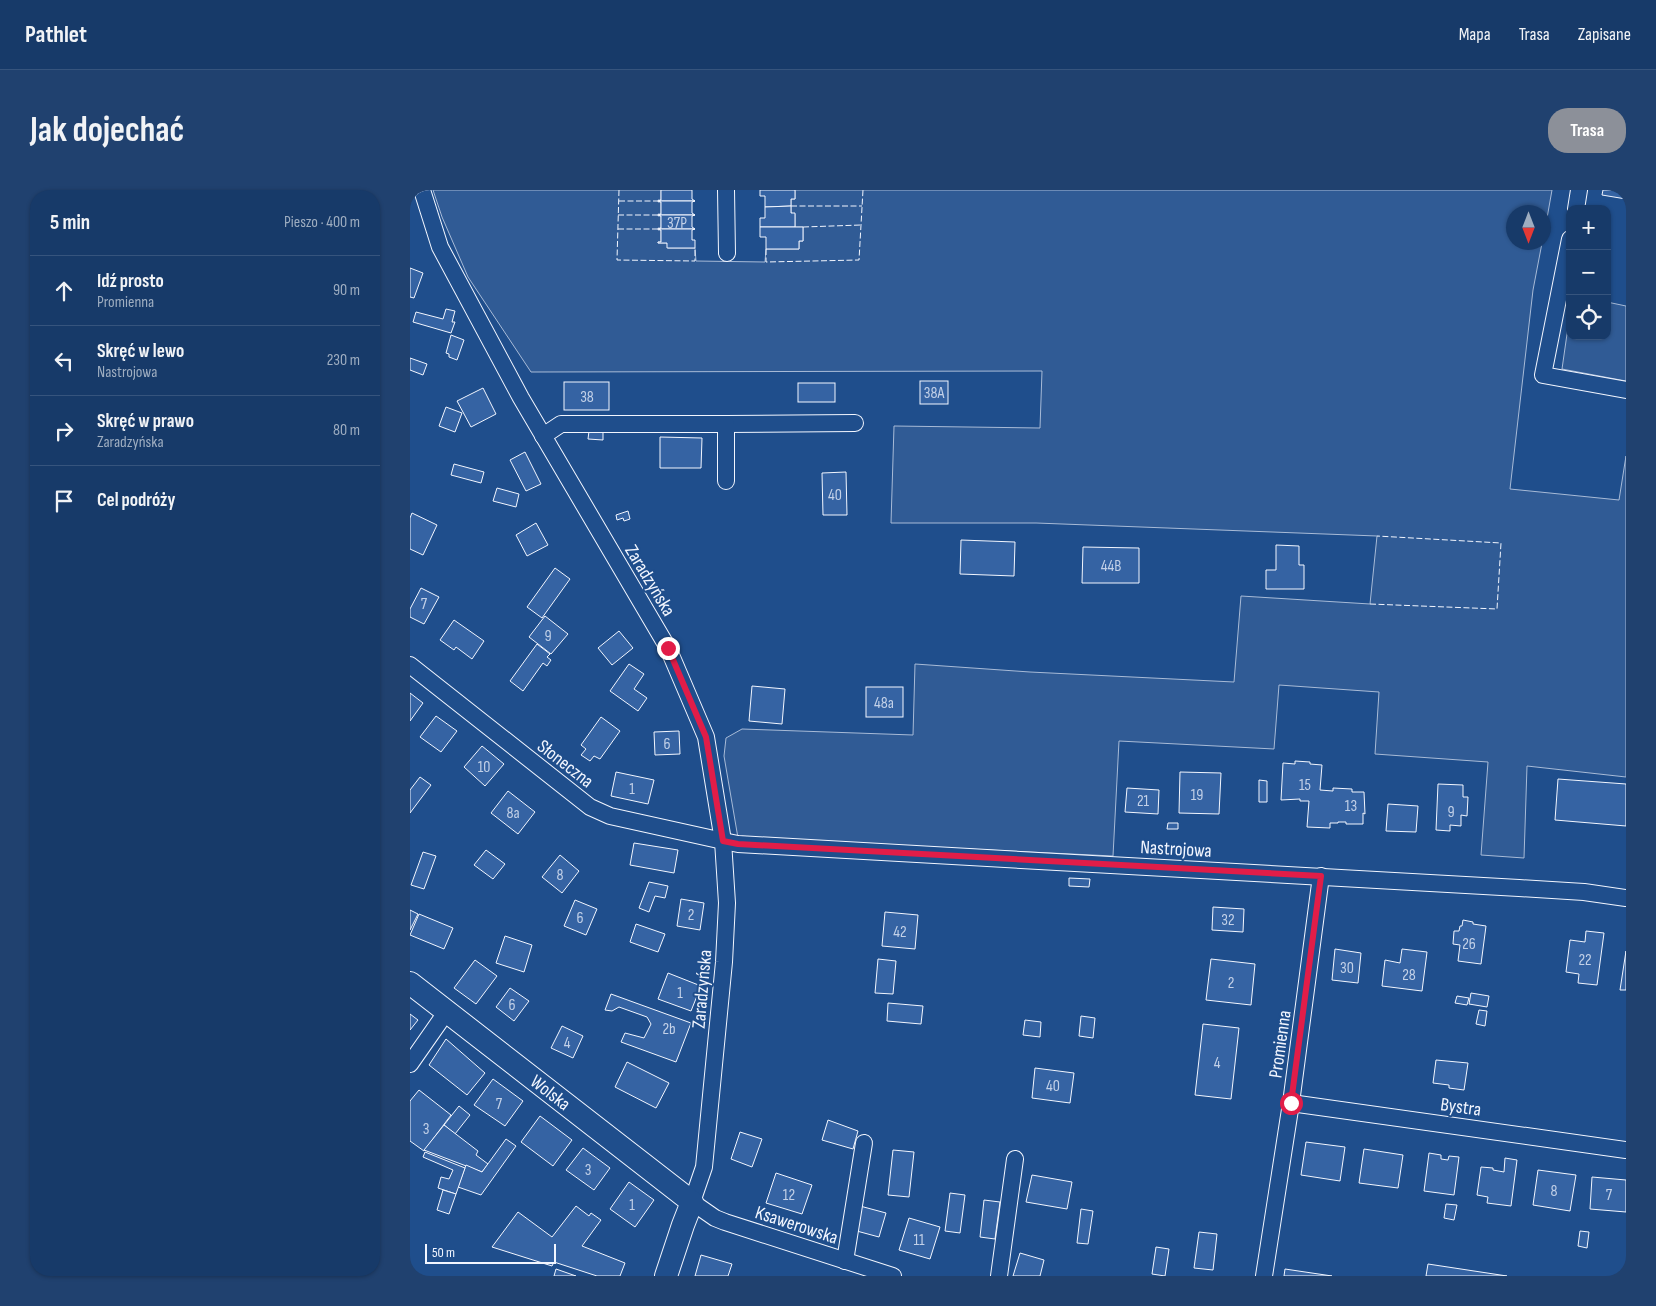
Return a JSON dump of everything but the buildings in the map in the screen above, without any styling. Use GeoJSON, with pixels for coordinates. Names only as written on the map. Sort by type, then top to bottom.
{"type":"FeatureCollection","features":[{"type":"Feature","properties":{"kind":"street","name":"Zaradzyńska"},"geometry":{"type":"LineString","coordinates":[[422,190],[440,247],[542,436],[668,648],[706,737],[723,841],[727,903],[724,962],[704,1168],[692,1202]]}},
{"type":"Feature","properties":{"kind":"street"},"geometry":{"type":"LineString","coordinates":[[726,190],[727,253]]}},
{"type":"Feature","properties":{"kind":"street"},"geometry":{"type":"LineString","coordinates":[[1577,205],[1580,190]]}},
{"type":"Feature","properties":{"kind":"street"},"geometry":{"type":"LineString","coordinates":[[1568,250],[1543,375],[1626,390]]}},
{"type":"Feature","properties":{"kind":"street"},"geometry":{"type":"LineString","coordinates":[[542,436],[561,424],[855,423]]}},
{"type":"Feature","properties":{"kind":"street"},"geometry":{"type":"LineString","coordinates":[[726,424],[726,481]]}},
{"type":"Feature","properties":{"kind":"street","name":"Słoneczna"},"geometry":{"type":"LineString","coordinates":[[410,665],[590,807],[610,816],[723,841]]}},
{"type":"Feature","properties":{"kind":"street","name":"Nastrojowa"},"geometry":{"type":"LineString","coordinates":[[723,841],[738,844],[1584,892],[1626,898]]}},
{"type":"Feature","properties":{"kind":"street","name":"Promienna"},"geometry":{"type":"LineString","coordinates":[[1264,1276],[1291,1103],[1321,876]]}},
{"type":"Feature","properties":{"kind":"street","name":"Wolska"},"geometry":{"type":"LineString","coordinates":[[410,983],[692,1202]]}},
{"type":"Feature","properties":{"kind":"street"},"geometry":{"type":"LineString","coordinates":[[410,1064],[447,1012]]}},
{"type":"Feature","properties":{"kind":"street","name":"Bystra"},"geometry":{"type":"LineString","coordinates":[[1291,1103],[1626,1150]]}},
{"type":"Feature","properties":{"kind":"street"},"geometry":{"type":"LineString","coordinates":[[845,1261],[864,1143]]}},
{"type":"Feature","properties":{"kind":"street"},"geometry":{"type":"LineString","coordinates":[[999,1276],[1015,1159]]}},
{"type":"Feature","properties":{"kind":"street"},"geometry":{"type":"LineString","coordinates":[[666,1276],[692,1202]]}},
{"type":"Feature","properties":{"kind":"street","name":"Ksawerowska"},"geometry":{"type":"LineString","coordinates":[[692,1202],[715,1218],[725,1222],[893,1276]]}},
{"type":"Feature","properties":{"kind":"shaded area"},"geometry":{"type":"Polygon","coordinates":[[[433,190],[661,190],[661,200],[658,200],[658,202],[661,202],[661,214],[658,214],[658,216],[661,216],[661,228],[658,228],[658,230],[661,230],[661,242],[658,243],[667,243],[668,248],[695,248],[696,261],[765,262],[766,249],[799,249],[799,241],[803,241],[803,227],[795,227],[795,214],[791,213],[791,199],[795,199],[795,190],[1552,190],[1549,205],[1506,205],[1506,250],[1541,250],[1533,290],[1510,489],[1619,500],[1626,456],[1626,777],[1527,766],[1524,858],[1481,855],[1488,762],[1375,754],[1379,692],[1279,685],[1274,749],[1119,741],[1113,856],[738,838],[724,756],[726,738],[742,729],[913,735],[915,664],[1030,672],[1234,682],[1241,596],[1370,604],[1377,536],[1036,523],[891,523],[894,426],[1040,428],[1042,371],[531,372],[468,277],[442,217],[433,190]]]}},
{"type":"Feature","properties":{"kind":"shaded area"},"geometry":{"type":"Polygon","coordinates":[[[1611,303],[1626,306],[1626,381],[1562,369],[1566,340],[1611,340],[1611,303]]]}},
{"type":"Feature","properties":{"kind":"fence"},"geometry":{"type":"LineString","coordinates":[[619,190],[617,260],[695,261],[695,248]]}},
{"type":"Feature","properties":{"kind":"fence"},"geometry":{"type":"LineString","coordinates":[[766,249],[766,262],[859,260],[863,190]]}},
{"type":"Feature","properties":{"kind":"fence"},"geometry":{"type":"LineString","coordinates":[[619,201],[658,201]]}},
{"type":"Feature","properties":{"kind":"fence"},"geometry":{"type":"LineString","coordinates":[[791,206],[862,206]]}},
{"type":"Feature","properties":{"kind":"fence"},"geometry":{"type":"LineString","coordinates":[[618,215],[658,215]]}},
{"type":"Feature","properties":{"kind":"fence"},"geometry":{"type":"LineString","coordinates":[[803,227],[861,225]]}},
{"type":"Feature","properties":{"kind":"fence"},"geometry":{"type":"LineString","coordinates":[[618,229],[658,229]]}},
{"type":"Feature","properties":{"kind":"fence"},"geometry":{"type":"LineString","coordinates":[[1370,604],[1497,609],[1501,543],[1377,536]]}},
{"type":"Feature","properties":{"kind":"route"},"geometry":{"type":"LineString","coordinates":[[668,648],[706,737],[723,841],[738,844],[1321,876],[1291,1103]]}}]}
